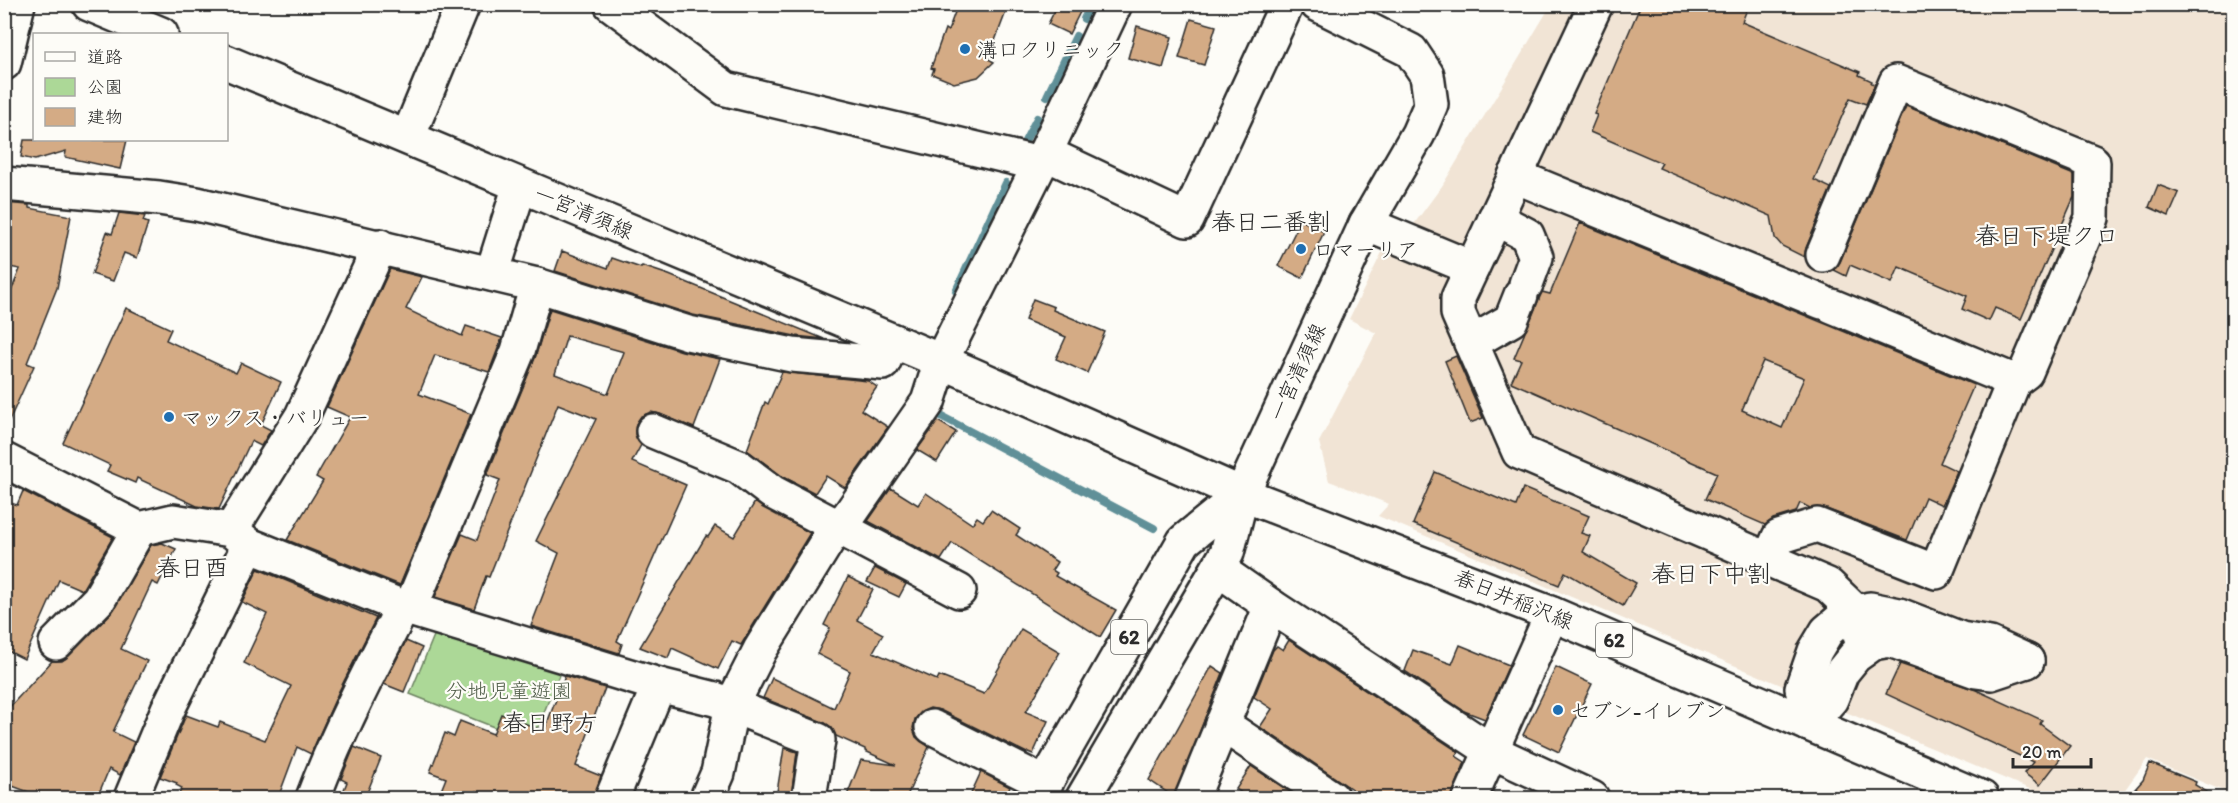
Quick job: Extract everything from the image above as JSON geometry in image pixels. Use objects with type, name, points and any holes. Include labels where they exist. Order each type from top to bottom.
[{"type":"street","points":[[4,63],[18,4]]},
{"type":"street","points":[[89,4],[159,33]]},
{"type":"street","points":[[408,137],[463,4]]},
{"type":"street","points":[[611,4],[726,88],[1043,158],[1187,220],[1287,4]]},
{"type":"street","points":[[707,798],[718,773],[732,705],[760,650],[836,527],[854,509],[928,402],[941,361],[1043,158],[1115,4]]},
{"type":"street","name":"一宮清須線","points":[[228,63],[941,361],[1242,494],[1366,224],[1418,134],[1431,104],[1427,75],[1411,51],[1317,4]]},
{"type":"street","points":[[1596,4],[1458,298],[1458,313],[1518,452],[1828,585],[1856,612],[1863,650]]},
{"type":"street","points":[[1769,560],[1779,537],[1817,525],[1936,572],[2014,381],[2026,372],[2092,218],[2093,162],[1896,82],[1821,259],[1820,301]]},
{"type":"street","points":[[1515,176],[2014,381]]},
{"type":"street","points":[[4,184],[178,201],[380,246],[537,285],[688,333],[792,355],[883,363],[892,341]]},
{"type":"street","points":[[492,274],[520,185]]},
{"type":"street","points":[[1471,343],[1512,320],[1536,257],[1527,235],[1496,218]]},
{"type":"street","points":[[1366,224],[1472,268]]},
{"type":"street","points":[[131,798],[240,538],[302,416],[380,246]]},
{"type":"street","points":[[313,798],[329,754],[362,685],[406,608],[518,351],[537,285]]},
{"type":"street","points":[[653,431],[739,467],[772,492],[959,591]]},
{"type":"street","points":[[4,460],[140,529],[173,521],[240,538],[406,608],[732,705],[818,740],[809,798]]},
{"type":"street","name":"62","points":[[1083,798],[1227,553],[1242,494]]},
{"type":"street","name":"62","points":[[1041,791],[1184,541],[1242,494]]},
{"type":"street","name":"春日井稲沢線","points":[[1242,494],[1552,614],[1982,798]]},
{"type":"street","points":[[56,643],[99,598],[140,529]]},
{"type":"street","points":[[1218,569],[1493,752],[1592,798]]},
{"type":"street","points":[[1192,798],[1271,606]]},
{"type":"street","points":[[1870,609],[1899,615],[1961,639],[1990,644],[2027,661],[1991,673],[1976,671],[1890,640],[1873,643],[1855,656],[1842,672],[1832,699],[1809,724],[1802,687],[1815,651],[1827,631],[1846,615],[1856,612],[1870,609]]},
{"type":"street","points":[[1470,798],[1493,752],[1552,614]]},
{"type":"street","points":[[612,798],[659,685]]},
{"type":"street","points":[[1222,724],[1332,798]]},
{"type":"street","points":[[932,728],[1041,791]]},
{"type":"shaded area","points":[[1551,5],[2233,5],[2233,795],[2147,759],[2119,798],[2051,798],[1378,516],[1389,504],[1329,481],[1319,442],[1376,333],[1349,319],[1399,218],[1414,224],[1442,186]]},
{"type":"green space","name":"分地児童遊園","points":[[438,626],[563,665],[532,742],[410,694]]},
{"type":"building","name":"溝口クリニック","points":[[958,4],[1009,4],[988,59],[994,62],[978,77],[954,83],[932,74],[934,69],[931,68],[945,29],[948,31]]},
{"type":"building","points":[[1058,4],[1084,4],[1069,34],[1048,24]]},
{"type":"building","points":[[1641,4],[1749,4],[1742,22],[1860,72],[1859,75],[1875,84],[1866,104],[1850,98],[1814,180],[1831,188],[1804,257],[1782,246],[1775,238],[1771,216],[1659,168],[1662,163],[1590,132],[1597,115],[1594,114]]},
{"type":"building","points":[[1191,19],[1216,26],[1204,65],[1179,58]]},
{"type":"building","points":[[1137,26],[1172,37],[1163,68],[1128,58]]},
{"type":"building","points":[[1906,106],[2074,175],[2074,197],[2021,319],[1995,308],[1989,321],[1962,309],[1967,296],[1899,267],[1892,283],[1850,265],[1846,276],[1834,270],[1840,262]]},
{"type":"building","points":[[24,140],[127,141],[120,169],[65,157],[66,151],[35,160],[21,157]]},
{"type":"building","points":[[2158,185],[2179,193],[2169,216],[2149,207]]},
{"type":"building","points":[[4,203],[29,205],[29,208],[71,216],[57,288],[27,363],[34,366],[4,432],[4,309],[20,269],[4,266],[4,249],[10,223],[4,222]]},
{"type":"building","points":[[119,213],[145,216],[143,221],[148,223],[137,258],[124,253],[113,281],[92,274],[107,232],[112,234]]},
{"type":"building","name":"ロマーリア","points":[[1301,220],[1324,232],[1302,278],[1278,266]]},
{"type":"building","points":[[1580,223],[1974,385],[1940,463],[1957,471],[1942,505],[1925,497],[1907,540],[1824,508],[1810,508],[1800,503],[1796,512],[1773,519],[1765,525],[1705,499],[1717,473],[1511,382],[1521,360],[1514,358],[1542,292],[1550,294]],"holes":[[[1763,361],[1804,378],[1782,428],[1742,410]]]},
{"type":"building","points":[[562,251],[608,268],[612,258],[669,275],[824,339],[795,336],[693,315],[555,271]]},
{"type":"building","points":[[390,269],[422,277],[406,309],[462,336],[466,326],[502,338],[489,372],[435,355],[419,394],[471,414],[400,585],[287,540],[323,481],[316,477],[350,417],[327,407]]},
{"type":"building","points":[[1033,299],[1105,332],[1087,373],[1056,359],[1066,337],[1025,320]]},
{"type":"building","name":"マックス・バリュー","points":[[126,308],[171,329],[166,340],[236,373],[241,363],[281,382],[261,425],[271,430],[261,446],[251,441],[219,509],[197,506],[137,478],[135,483],[107,471],[110,465],[63,443]]},
{"type":"building","points":[[550,309],[682,351],[720,359],[694,428],[651,412],[641,416],[636,424],[635,434],[641,445],[632,462],[686,485],[617,641],[622,644],[619,653],[531,626],[559,553],[536,541],[596,419],[558,404],[474,609],[435,597],[462,534],[477,540],[500,480],[487,475],[535,358]],"holes":[[[567,336],[624,352],[608,394],[555,374]]]},
{"type":"building","points":[[1456,356],[1483,418],[1470,423],[1445,361]]},
{"type":"building","points":[[782,372],[868,381],[877,387],[861,410],[888,427],[845,488],[826,476],[815,493],[782,476],[747,450],[765,402],[768,404]]},
{"type":"building","points":[[938,421],[956,432],[937,462],[917,450]]},
{"type":"building","points":[[1435,472],[1516,506],[1523,488],[1589,516],[1581,533],[1590,536],[1583,552],[1636,583],[1623,606],[1565,572],[1559,585],[1413,524]]},
{"type":"building","points":[[891,488],[918,505],[926,493],[972,524],[977,517],[983,521],[991,510],[1020,529],[1016,535],[1057,562],[1052,570],[1057,573],[1055,576],[1116,610],[1100,637],[952,543],[941,560],[868,521]]},
{"type":"building","points":[[23,491],[113,537],[82,590],[59,580],[24,659],[4,649],[4,501],[17,505]]},
{"type":"building","points":[[755,502],[810,533],[741,645],[732,641],[718,669],[672,648],[668,658],[640,647],[706,536],[708,537],[715,526],[734,537]]},
{"type":"building","points":[[162,543],[176,549],[158,585],[152,582],[121,649],[147,661],[113,732],[134,742],[120,775],[109,769],[97,798],[45,798],[4,783],[4,713],[52,661],[62,661],[69,656],[112,612],[151,545]]},
{"type":"building","points":[[875,568],[906,584],[899,597],[867,582]]},
{"type":"building","points":[[258,569],[376,618],[338,693],[311,754],[297,747],[278,798],[177,798],[182,788],[176,785],[177,783],[160,777],[186,715],[218,727],[220,722],[265,740],[291,686],[244,663],[267,614],[242,602]]},
{"type":"building","points":[[848,577],[873,589],[857,620],[883,634],[873,652],[937,680],[939,676],[984,694],[1021,629],[1060,652],[1026,712],[1048,721],[1033,754],[940,710],[930,708],[921,712],[915,719],[913,728],[916,737],[929,747],[906,798],[846,798],[861,760],[896,765],[836,736],[832,728],[825,723],[763,698],[772,678],[834,708],[850,671],[817,654],[830,628],[824,625]]},
{"type":"building","points":[[1289,640],[1459,752],[1456,756],[1465,762],[1451,798],[1365,798],[1260,727],[1272,709],[1254,697],[1273,650],[1277,646],[1283,650]]},
{"type":"building","points":[[406,641],[422,648],[404,692],[384,684]]},
{"type":"building","points":[[1460,645],[1509,665],[1485,719],[1464,711],[1405,671],[1413,650],[1452,664]]},
{"type":"building","points":[[1900,664],[1976,690],[2042,720],[2040,724],[2070,746],[2040,785],[2024,773],[2033,762],[1886,694]]},
{"type":"building","points":[[1212,666],[1223,673],[1174,797],[1149,780]]},
{"type":"building","name":"セブン-イレブン","points":[[1556,667],[1592,684],[1559,752],[1523,735]]},
{"type":"building","points":[[565,676],[605,688],[576,766],[601,776],[594,798],[495,798],[477,791],[474,798],[438,798],[446,778],[430,772],[445,733],[454,737],[460,721],[493,734],[501,714],[544,731]]},
{"type":"building","points":[[354,747],[381,758],[365,798],[358,798],[343,792],[347,782],[341,779]]},
{"type":"building","points":[[784,748],[797,752],[791,798],[776,798]]},
{"type":"building","points":[[2150,763],[2196,782],[2195,785],[2217,798],[2127,798],[2143,780]]},
{"type":"building","points":[[1251,766],[1299,798],[1249,798],[1236,789]]},
{"type":"building","points":[[981,772],[1010,787],[1005,798],[969,798]]},
{"type":"waterway","points":[[1084,19],[1091,4]]},
{"type":"waterway","points":[[1047,96],[1076,36]]},
{"type":"waterway","points":[[1025,141],[1037,118]]},
{"type":"waterway","points":[[956,291],[1006,183]]},
{"type":"waterway","points":[[939,415],[1154,528]]},
{"type":"place","name":"溝口クリニック","points":[[965,49]]},
{"type":"place","name":"ロマーリア","points":[[1301,249]]},
{"type":"place","name":"マックス・バリュー","points":[[169,417]]},
{"type":"place","name":"セブン-イレブン","points":[[1558,710]]},
{"type":"district","name":"春日二番割","points":[[1271,221]]},
{"type":"district","name":"春日下堤クロ","points":[[2047,235]]},
{"type":"district","name":"春日酉","points":[[192,567]]},
{"type":"district","name":"春日下中割","points":[[1711,573]]},
{"type":"district","name":"春日野方","points":[[550,722]]}]
